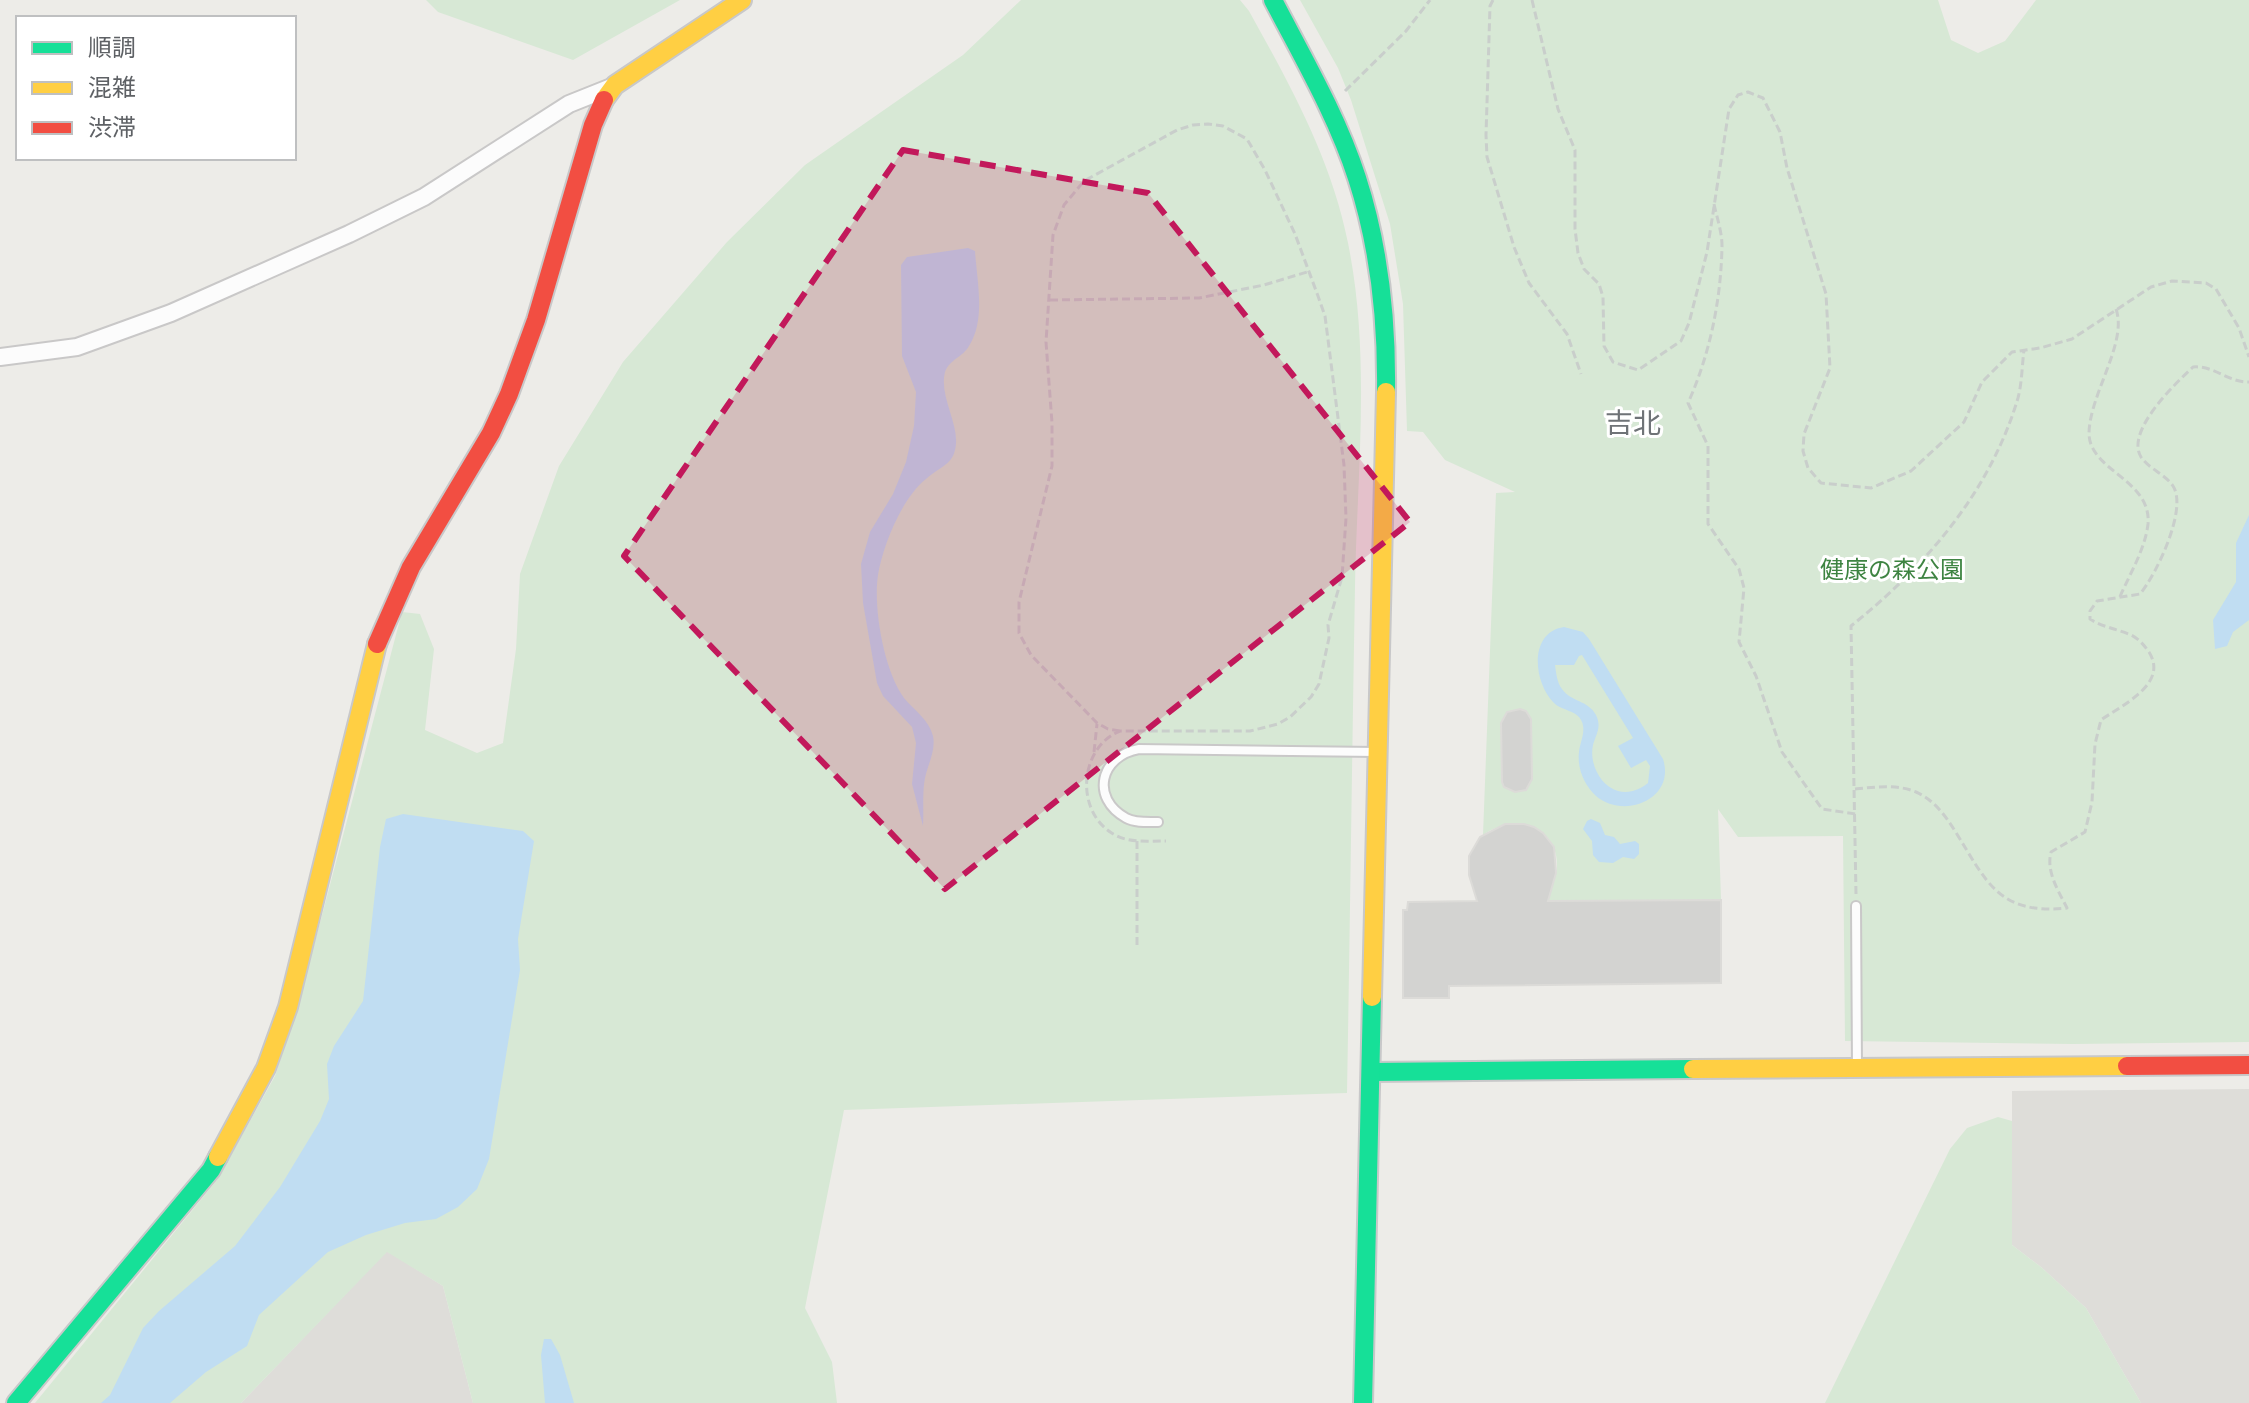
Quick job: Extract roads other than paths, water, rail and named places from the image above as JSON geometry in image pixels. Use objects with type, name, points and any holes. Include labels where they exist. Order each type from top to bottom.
[{"type":"street","points":[[0,357],[77,347],[185,307],[349,234],[424,197],[569,104],[615,85],[742,0]]},
{"type":"street","points":[[1273,0],[1328,108],[1357,178],[1372,241],[1382,304],[1386,371],[1363,1403]]},
{"type":"street","points":[[16,1403],[211,1170],[266,1068],[288,1007],[377,645],[411,567],[491,433],[509,394],[536,320],[593,125],[602,103],[615,85]]},
{"type":"street","points":[[1371,1072],[2249,1065]]},
{"type":"lane","points":[[1158,822],[1133,821],[1110,804],[1105,794],[1104,778],[1111,762],[1120,754],[1139,749],[1378,752]]},
{"type":"lane","points":[[1856,906],[1857,1068]]},
{"type":"water","points":[[968,248],[975,251],[979,300],[977,324],[966,350],[947,368],[944,382],[956,446],[951,460],[929,476],[909,498],[884,550],[878,575],[877,604],[891,672],[904,698],[925,720],[934,741],[924,784],[923,826],[912,784],[916,743],[912,727],[883,696],[877,683],[863,603],[861,564],[870,532],[893,494],[906,462],[914,426],[916,392],[902,356],[901,265],[907,257]]},
{"type":"water","points":[[2249,515],[2249,620],[2233,632],[2227,646],[2215,649],[2213,620],[2236,582],[2236,543]]},
{"type":"water","points":[[1564,627],[1583,632],[1663,759],[1665,773],[1662,785],[1645,802],[1620,806],[1607,803],[1592,792],[1585,781],[1579,758],[1582,722],[1577,715],[1553,702],[1546,693],[1538,670],[1540,647],[1553,631]],"holes":[[[1582,655],[1633,738],[1618,746],[1631,768],[1646,760],[1650,766],[1648,783],[1634,791],[1618,791],[1601,779],[1594,766],[1592,752],[1598,719],[1589,706],[1562,689],[1555,665],[1574,665]]]},
{"type":"water","points":[[403,814],[523,831],[534,841],[518,939],[520,970],[489,1159],[477,1189],[458,1207],[436,1219],[405,1223],[366,1235],[328,1252],[259,1315],[247,1346],[206,1372],[170,1403],[101,1403],[110,1395],[143,1328],[235,1246],[280,1187],[320,1121],[329,1099],[327,1064],[334,1046],[363,1001],[380,847],[386,819]]},
{"type":"water","points":[[1591,819],[1600,823],[1605,835],[1614,837],[1620,844],[1635,841],[1639,844],[1639,854],[1634,859],[1623,857],[1613,863],[1599,862],[1593,855],[1592,841],[1583,829]]},
{"type":"water","points":[[544,1339],[551,1339],[560,1355],[574,1403],[545,1403],[541,1355]]},
{"type":"district","name":"吉北","points":[[1633,422]]},
{"type":"park label","name":"健康の森公園","points":[[1892,568]]}]
